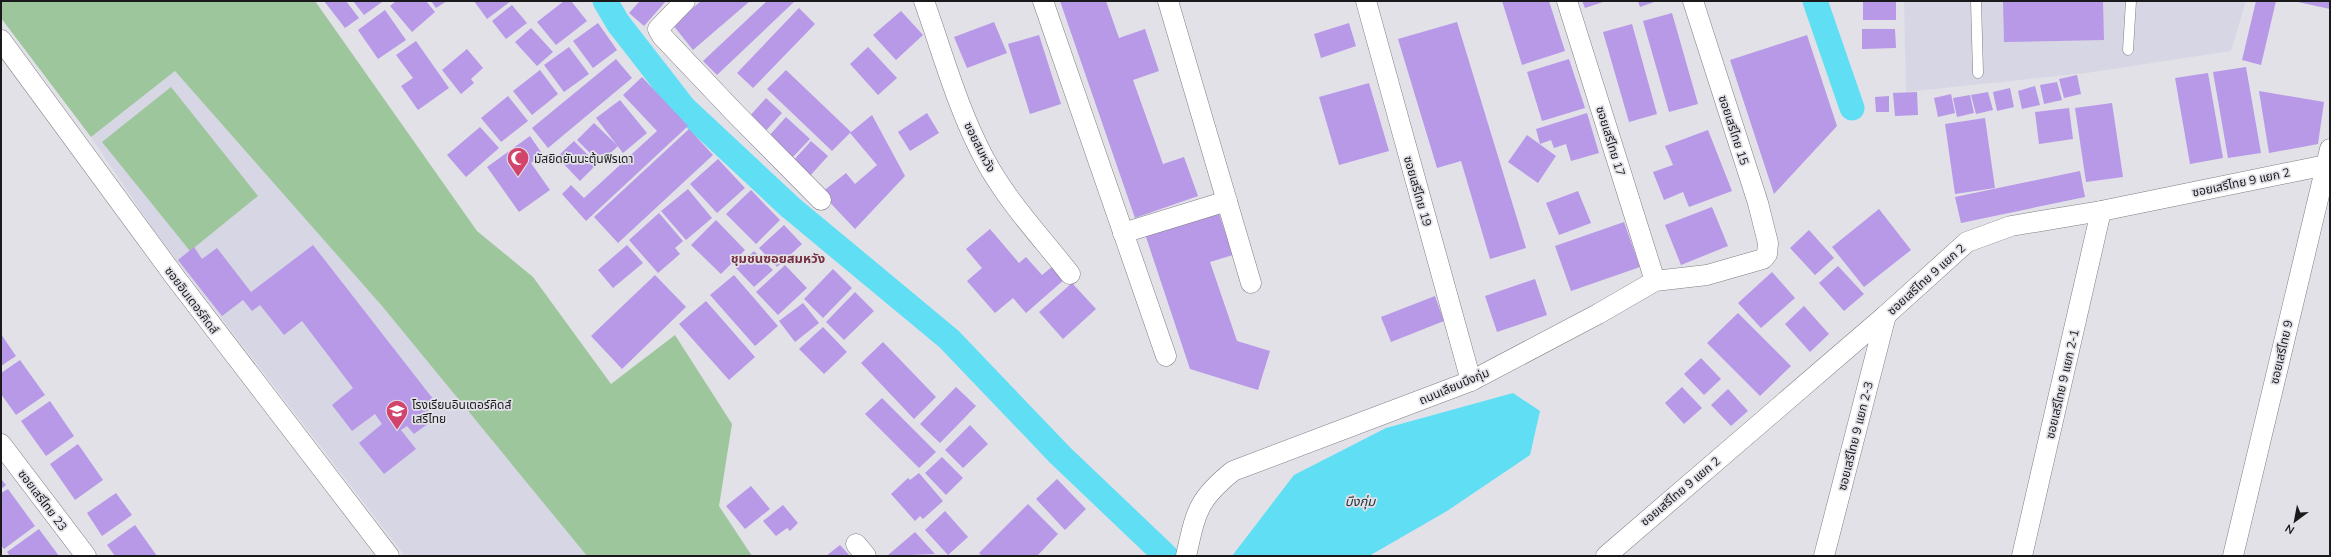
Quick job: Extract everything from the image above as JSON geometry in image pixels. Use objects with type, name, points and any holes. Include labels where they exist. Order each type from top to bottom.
[{"type":"street","points":[[685,1],[658,29],[670,47],[821,200]]},
{"type":"street","name":"ซอยสมหวัง","points":[[924,1],[966,118],[985,160],[1002,187],[1070,274]]},
{"type":"street","points":[[1043,1],[1166,356]]},
{"type":"street","points":[[1168,1],[1251,283]]},
{"type":"street","name":"ซอยเสรีไทย 19","points":[[1366,1],[1471,381]]},
{"type":"street","name":"ซอยเสรีไทย 17","points":[[1567,1],[1655,281]]},
{"type":"street","name":"ซอยเสรีไทย 15","points":[[1693,1],[1758,204],[1768,244],[1767,254],[1763,258]]},
{"type":"street","name":"ซอยอินเตอร์คิดส์","points":[[1,40],[175,277],[389,556]]},
{"type":"street","name":"ซอยเสรีไทย 9 แยก 2","points":[[1606,556],[1632,532],[1886,315],[1967,242],[2010,226],[2101,211],[2328,157]]},
{"type":"street","name":"ซอยเสรีไทย 9","points":[[2233,556],[2328,157]]},
{"type":"street","points":[[1124,234],[1227,201]]},
{"type":"street","name":"ซอยเสรีไทย 9 แยก 2-1","points":[[2022,556],[2101,211]]},
{"type":"street","name":"ถนนเลียบบึงกุ่ม","points":[[1186,556],[1196,513],[1206,495],[1233,471],[1471,381],[1591,318],[1655,281],[1707,275],[1763,258]]},
{"type":"street","name":"ซอยเสรีไทย 9 แยก 2-3","points":[[1824,556],[1886,315]]},
{"type":"street","name":"ซอยเสรีไทย 23","points":[[1,444],[86,556]]},
{"type":"street","points":[[1626,556],[1632,532]]},
{"type":"lane","points":[[1976,1],[1978,73]]},
{"type":"lane","points":[[2128,50],[2131,1]]},
{"type":"shaded area","points":[[1904,1],[2246,1],[2231,51],[2086,73],[1906,92]]},
{"type":"shaded area","name":"โรงเรียนอินเตอร์คิดส์ เสรีไทย","points":[[175,71],[382,306],[587,556],[405,556],[155,232],[91,137]]},
{"type":"green space","points":[[1,1],[315,1],[477,231],[533,277],[611,384],[675,335],[732,424],[719,506],[752,556],[587,556],[382,306],[175,71],[91,137],[1,18]]},
{"type":"green space","points":[[171,87],[258,196],[190,251],[102,142]]},
{"type":"water","name":"บึงกุ่ม","points":[[1513,393],[1540,411],[1530,455],[1447,511],[1369,556],[1232,556],[1294,475],[1386,428]]},
{"type":"building","points":[[324,1],[346,1],[359,18],[345,28]]},
{"type":"building","points":[[353,1],[381,1],[382,2],[364,15]]},
{"type":"building","points":[[396,1],[426,1],[435,12],[412,32],[390,6]]},
{"type":"building","points":[[431,1],[447,1],[436,8]]},
{"type":"building","points":[[474,1],[511,1],[487,19]]},
{"type":"building","points":[[564,1],[571,1],[587,21],[556,45],[537,22]]},
{"type":"building","points":[[640,1],[666,1],[644,26],[629,13]]},
{"type":"building","points":[[701,1],[750,1],[693,50],[673,25]]},
{"type":"building","points":[[767,1],[795,1],[717,75],[703,61]]},
{"type":"building","points":[[1060,1],[1106,1],[1119,38],[1145,29],[1159,71],[1133,80],[1163,164],[1184,157],[1198,196],[1135,218]]},
{"type":"building","points":[[1502,1],[1549,1],[1565,51],[1522,65]]},
{"type":"building","points":[[1582,1],[1606,1],[1585,8]]},
{"type":"building","points":[[1638,1],[1657,1],[1640,7]]},
{"type":"building","points":[[1863,1],[1896,1],[1896,20],[1863,20]]},
{"type":"building","points":[[2003,1],[2103,1],[2104,40],[2004,42]]},
{"type":"building","points":[[2256,1],[2276,1],[2261,65],[2242,60]]},
{"type":"building","points":[[2330,1],[2330,9],[2298,2]]},
{"type":"building","points":[[512,5],[527,23],[506,39],[492,21]]},
{"type":"building","points":[[799,8],[815,24],[753,88],[737,73]]},
{"type":"building","points":[[385,10],[406,40],[378,59],[358,30]]},
{"type":"building","points":[[901,11],[923,35],[896,60],[873,35]]},
{"type":"building","points":[[1672,13],[1698,104],[1669,112],[1643,21]]},
{"type":"building","points":[[994,22],[1007,53],[967,68],[954,37]]},
{"type":"building","points":[[1457,22],[1526,248],[1490,259],[1461,161],[1437,168],[1398,39]]},
{"type":"building","points":[[598,23],[617,50],[593,68],[573,41]]},
{"type":"building","points":[[1349,23],[1356,46],[1321,58],[1314,34]]},
{"type":"building","points":[[1632,24],[1657,114],[1629,122],[1603,32]]},
{"type":"building","points":[[531,28],[553,52],[537,66],[515,42]]},
{"type":"building","points":[[1862,29],[1895,29],[1896,48],[1862,49]]},
{"type":"building","points":[[1039,35],[1061,104],[1030,114],[1008,44]]},
{"type":"building","points":[[1807,35],[1837,126],[1774,194],[1730,60]]},
{"type":"building","points":[[416,41],[449,88],[418,110],[401,86],[413,78],[396,55]]},
{"type":"building","points":[[569,47],[589,74],[564,92],[544,65]]},
{"type":"building","points":[[868,47],[897,78],[878,95],[850,64]]},
{"type":"building","points":[[467,49],[483,68],[471,79],[474,83],[461,94],[442,70]]},
{"type":"building","points":[[616,59],[632,78],[548,148],[532,128]]},
{"type":"building","points":[[1569,59],[1585,108],[1542,121],[1527,72]]},
{"type":"building","points":[[2246,67],[2261,153],[2228,158],[2213,72]]},
{"type":"building","points":[[540,70],[558,94],[532,115],[513,91]]},
{"type":"building","points":[[786,70],[851,132],[832,151],[767,89]]},
{"type":"building","points":[[2208,73],[2223,158],[2190,164],[2175,78]]},
{"type":"building","points":[[2077,75],[2081,94],[2064,98],[2059,79]]},
{"type":"building","points":[[642,77],[688,126],[586,221],[562,194],[571,185],[584,198],[657,131],[623,95]]},
{"type":"building","points":[[2057,82],[2062,100],[2044,104],[2040,85]]},
{"type":"building","points":[[1369,83],[1389,151],[1339,165],[1319,97]]},
{"type":"building","points":[[2035,86],[2040,105],[2022,109],[2018,91]]},
{"type":"building","points":[[2010,88],[2014,107],[1997,111],[1993,92]]},
{"type":"building","points":[[2259,91],[2324,102],[2318,144],[2269,153]]},
{"type":"building","points":[[1917,92],[1918,115],[1895,116],[1893,93]]},
{"type":"building","points":[[1988,92],[1993,110],[1976,114],[1971,95]]},
{"type":"building","points":[[1951,94],[1955,113],[1938,117],[1934,98]]},
{"type":"building","points":[[1970,95],[1974,113],[1957,117],[1953,98]]},
{"type":"building","points":[[508,96],[528,121],[501,142],[481,118]]},
{"type":"building","points":[[1889,96],[1889,112],[1876,112],[1875,97]]},
{"type":"building","points":[[766,98],[782,113],[763,134],[747,119]]},
{"type":"building","points":[[620,100],[647,133],[623,153],[596,118]]},
{"type":"building","points":[[2112,103],[2123,177],[2086,182],[2075,108]]},
{"type":"building","points":[[2069,108],[2073,139],[2039,144],[2035,112]]},
{"type":"building","points":[[927,113],[939,133],[910,151],[898,132]]},
{"type":"building","points":[[1587,113],[1599,153],[1571,161],[1566,144],[1554,148],[1551,140],[1540,144],[1536,129]]},
{"type":"building","points":[[872,115],[905,176],[855,229],[821,193],[846,173],[855,184],[877,165],[850,133]]},
{"type":"building","points":[[786,117],[810,139],[790,160],[767,138]]},
{"type":"building","points":[[1985,118],[1995,188],[1955,194],[1945,124]]},
{"type":"building","points":[[594,123],[618,146],[600,163],[577,140]]},
{"type":"building","points":[[480,127],[499,148],[466,177],[447,155]]},
{"type":"building","points":[[689,129],[713,155],[618,243],[594,217]]},
{"type":"building","points":[[1708,130],[1732,191],[1689,207],[1683,192],[1664,200],[1653,172],[1673,165],[1665,146]]},
{"type":"building","points":[[1527,135],[1556,156],[1538,183],[1508,162]]},
{"type":"building","name":"มัสยิดยันนะตุ้นฟิรเดา","points":[[530,136],[543,155],[531,163],[550,190],[519,212],[487,167]]},
{"type":"building","points":[[574,141],[597,164],[580,181],[557,157]]},
{"type":"building","points":[[811,141],[828,156],[809,177],[792,162]]},
{"type":"building","points":[[718,159],[745,188],[717,213],[690,184]]},
{"type":"building","points":[[2080,171],[2085,197],[1961,223],[1955,197]]},
{"type":"building","points":[[688,189],[712,218],[686,240],[661,211]]},
{"type":"building","points":[[751,190],[780,220],[756,244],[726,214]]},
{"type":"building","points":[[1578,191],[1591,223],[1559,235],[1546,203]]},
{"type":"building","points":[[1712,207],[1728,246],[1681,265],[1665,225]]},
{"type":"building","points":[[1217,208],[1233,255],[1210,262],[1237,341],[1270,351],[1258,390],[1190,369],[1144,231]]},
{"type":"building","points":[[1879,209],[1911,250],[1864,287],[1832,247]]},
{"type":"building","points":[[659,213],[683,241],[675,248],[680,254],[658,273],[629,240]]},
{"type":"building","points":[[716,220],[745,250],[721,274],[691,245]]},
{"type":"building","points":[[1624,222],[1640,267],[1571,291],[1555,246]]},
{"type":"building","points":[[784,225],[802,244],[777,267],[759,248]]},
{"type":"building","points":[[990,229],[1019,263],[1026,257],[1042,275],[1053,266],[1065,279],[1026,313],[1013,298],[995,313],[967,281],[982,268],[966,249]]},
{"type":"building","points":[[1809,230],[1834,258],[1815,275],[1790,248]]},
{"type":"building","points":[[313,245],[437,404],[426,412],[433,420],[414,434],[407,426],[401,430],[416,449],[384,474],[359,443],[382,424],[375,414],[352,431],[332,405],[353,388],[302,321],[284,335],[260,305],[252,311],[243,300],[222,316],[178,260],[194,247],[202,259],[217,248],[251,292]]},
{"type":"building","points":[[627,245],[643,263],[613,288],[598,270]]},
{"type":"building","points":[[754,251],[773,270],[754,287],[736,268]]},
{"type":"building","points":[[785,265],[807,288],[778,315],[756,292]]},
{"type":"building","points":[[1838,266],[1864,294],[1844,311],[1819,283]]},
{"type":"building","points":[[833,269],[852,288],[823,318],[804,299]]},
{"type":"building","points":[[1772,272],[1795,298],[1761,328],[1738,303]]},
{"type":"building","points":[[655,275],[686,307],[622,369],[591,336]]},
{"type":"building","points":[[734,275],[778,326],[755,346],[710,295]]},
{"type":"building","points":[[1535,279],[1547,315],[1497,332],[1485,296]]},
{"type":"building","points":[[1072,283],[1096,309],[1063,339],[1039,312]]},
{"type":"building","points":[[855,292],[874,311],[844,340],[826,322]]},
{"type":"building","points":[[1435,296],[1444,321],[1391,342],[1381,317]]},
{"type":"building","points":[[706,301],[755,357],[729,380],[679,324]]},
{"type":"building","points":[[803,303],[819,323],[795,342],[779,321]]},
{"type":"building","points":[[1804,306],[1829,334],[1810,352],[1785,324]]},
{"type":"building","points":[[1738,313],[1791,366],[1760,396],[1707,343]]},
{"type":"building","points":[[823,327],[847,352],[824,374],[799,349]]},
{"type":"building","points":[[1,334],[16,356],[1,366]]},
{"type":"building","points":[[883,342],[936,397],[914,419],[861,363]]},
{"type":"building","points":[[1701,358],[1721,379],[1704,395],[1684,374]]},
{"type":"building","points":[[20,360],[45,395],[16,415],[1,394],[1,373]]},
{"type":"building","points":[[956,387],[976,406],[940,443],[920,424]]},
{"type":"building","points":[[1682,387],[1702,408],[1684,424],[1665,403]]},
{"type":"building","points":[[1728,389],[1748,411],[1731,426],[1711,405]]},
{"type":"building","points":[[882,398],[936,452],[919,468],[865,414]]},
{"type":"building","points":[[50,401],[74,436],[46,456],[21,421]]},
{"type":"building","points":[[970,425],[988,444],[963,468],[945,450]]},
{"type":"building","points":[[78,444],[103,480],[75,500],[50,464]]},
{"type":"building","points":[[942,457],[963,478],[946,495],[925,473]]},
{"type":"building","points":[[919,473],[943,501],[923,519],[920,516],[915,521],[891,494],[908,478],[910,480]]},
{"type":"building","points":[[1,479],[6,485],[1,489]]},
{"type":"building","points":[[1057,479],[1086,509],[1065,530],[1036,499]]},
{"type":"building","points":[[751,486],[770,509],[745,529],[726,506]]},
{"type":"building","points":[[8,489],[35,526],[4,549],[1,545],[1,493]]},
{"type":"building","points":[[116,493],[132,515],[102,536],[87,513]]},
{"type":"building","points":[[1028,504],[1058,534],[1037,556],[982,556],[979,553]]},
{"type":"building","points":[[783,505],[798,523],[790,531],[787,528],[776,536],[763,521]]},
{"type":"building","points":[[945,511],[968,537],[948,555],[925,530]]},
{"type":"building","points":[[135,525],[157,556],[115,556],[107,545]]},
{"type":"building","points":[[39,529],[59,556],[10,556],[7,552]]},
{"type":"building","points":[[915,532],[935,554],[887,556]]},
{"type":"building","points":[[840,545],[850,556],[826,556]]},
{"type":"waterway","points":[[605,1],[618,23],[684,108],[790,207],[949,339],[1060,455],[1166,556]]},
{"type":"waterway","points":[[1815,1],[1852,108]]},
{"type":"place","name":"มัสยิดยันนะตุ้นฟิรเดา","points":[[518,178]]},
{"type":"place","name":"โรงเรียนอินเตอร์คิดส์ เสรีไทย","points":[[397,430]]},
{"type":"district","name":"ชุมชนซอยสมหวัง","points":[[778,258]]}]
